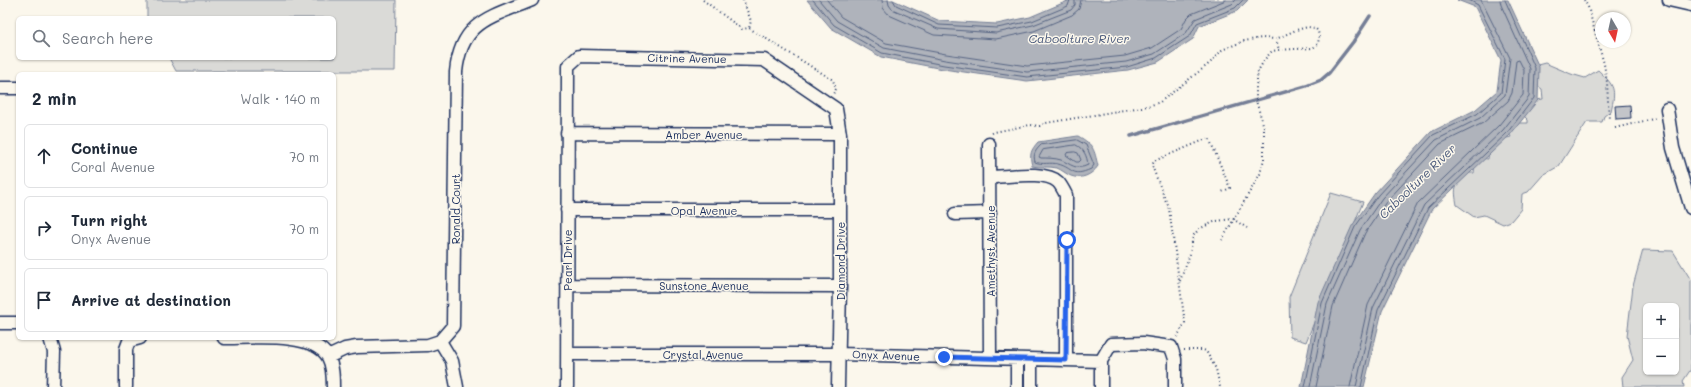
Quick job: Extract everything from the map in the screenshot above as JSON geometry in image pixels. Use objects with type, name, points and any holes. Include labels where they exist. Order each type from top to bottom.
[{"type":"street","name":"Ronald Court","points":[[440,341],[453,326],[454,316],[457,57],[464,41],[473,28],[486,19],[532,0]]},
{"type":"street","points":[[1669,0],[1691,5]]},
{"type":"street","name":"Citrine Avenue","points":[[568,133],[568,66],[579,56],[764,60],[836,109],[840,134]]},
{"type":"street","points":[[0,88],[16,88]]},
{"type":"street","points":[[1668,112],[1673,148],[1691,208]]},
{"type":"street","name":"Amber Avenue","points":[[568,133],[840,134]]},
{"type":"street","name":"Pearl Drive","points":[[567,387],[568,133]]},
{"type":"street","name":"Diamond Drive","points":[[838,387],[840,286],[840,134]]},
{"type":"street","name":"Amethyst Avenue","points":[[989,144],[990,358]]},
{"type":"street","points":[[990,178],[1034,175],[1047,177],[1058,181],[1066,195],[1066,360]]},
{"type":"street","name":"Opal Avenue","points":[[567,210],[840,210]]},
{"type":"street","points":[[955,214],[990,213]]},
{"type":"street","name":"Sunstone Avenue","points":[[567,285],[840,286]]},
{"type":"street","points":[[0,323],[16,323]]},
{"type":"street","points":[[51,340],[54,352],[54,387]]},
{"type":"street","points":[[126,387],[126,349],[129,341],[133,340]]},
{"type":"street","points":[[297,340],[305,341],[318,346],[328,357],[331,365],[333,387]]},
{"type":"street","points":[[328,357],[345,349],[357,347],[428,345],[440,341],[452,362],[458,387]]},
{"type":"street","points":[[1101,387],[1101,360],[1110,344],[1143,343],[1171,347],[1175,359],[1175,387]]},
{"type":"street","name":"Crystal Avenue","points":[[567,354],[839,354]]},
{"type":"street","name":"Onyx Avenue","points":[[839,354],[1031,360],[1101,360]]},
{"type":"street","points":[[1017,359],[1017,387]]},
{"type":"street","points":[[1031,360],[1031,387]]},
{"type":"path","points":[[703,0],[742,29],[749,28],[833,80],[836,83],[836,89],[826,102]]},
{"type":"path","points":[[743,0],[751,21],[749,28]]},
{"type":"path","points":[[1584,0],[1588,7],[1604,64],[1607,82],[1609,120]]},
{"type":"path","points":[[989,144],[990,136],[994,132],[1030,125],[1040,126],[1046,123],[1148,106],[1160,102],[1210,63],[1222,50],[1244,41],[1262,38],[1276,39],[1296,30],[1308,27],[1315,28],[1318,31],[1319,37],[1318,44],[1313,48],[1272,51],[1258,71],[1256,101],[1264,127],[1264,160],[1260,174],[1222,240]]},
{"type":"path","points":[[1276,39],[1278,50]]},
{"type":"path","points":[[1615,128],[1668,112]]},
{"type":"path","points":[[1220,193],[1230,188],[1209,138],[1154,161],[1152,166],[1169,209],[1185,323],[1171,347],[1206,351],[1216,369],[1220,387]]},
{"type":"path","points":[[1179,282],[1190,254],[1193,236],[1199,229],[1216,221],[1233,220],[1247,228]]},
{"type":"shaded area","points":[[147,0],[396,0],[395,71],[176,71],[170,60],[336,60],[336,16],[147,16]]},
{"type":"shaded area","points":[[1545,63],[1585,78],[1598,70],[1608,80],[1613,88],[1614,93],[1611,111],[1604,116],[1602,122],[1587,122],[1559,166],[1543,175],[1528,192],[1522,194],[1521,209],[1511,221],[1503,224],[1484,215],[1474,217],[1457,205],[1455,191],[1457,184],[1466,173],[1474,173],[1475,163],[1480,158],[1488,159],[1489,150],[1499,140],[1511,137],[1508,131],[1515,123],[1528,123],[1528,120],[1522,114],[1529,101],[1543,99],[1542,89],[1527,78],[1530,67]]},
{"type":"shaded area","points":[[1331,193],[1363,202],[1306,342],[1290,337],[1289,297]]},
{"type":"shaded area","points":[[1643,250],[1673,251],[1691,280],[1691,369],[1683,381],[1684,387],[1623,387],[1622,377],[1633,360],[1627,336],[1633,286]]},
{"type":"water","name":"Caboolture River","points":[[807,0],[893,0],[940,21],[997,24],[1030,17],[1070,0],[1248,0],[1237,11],[1199,26],[1193,39],[1158,62],[1128,70],[1027,81],[943,69],[881,57],[831,28]]},
{"type":"water","name":"Caboolture River","points":[[1457,0],[1508,0],[1539,67],[1538,100],[1510,135],[1432,209],[1382,311],[1364,387],[1301,387],[1318,302],[1352,226],[1375,193],[1431,132],[1475,110],[1497,91],[1501,60],[1475,7]]},
{"type":"water","points":[[1078,136],[1087,142],[1092,148],[1098,166],[1086,176],[1075,177],[1057,168],[1032,166],[1031,152],[1038,142]]},
{"type":"building","points":[[1630,105],[1631,118],[1616,119],[1615,106]]},
{"type":"waterway","points":[[1131,136],[1306,86],[1321,80],[1329,73],[1353,42],[1370,16]]},
{"type":"route","points":[[944,357],[1066,360],[1067,240]]}]
